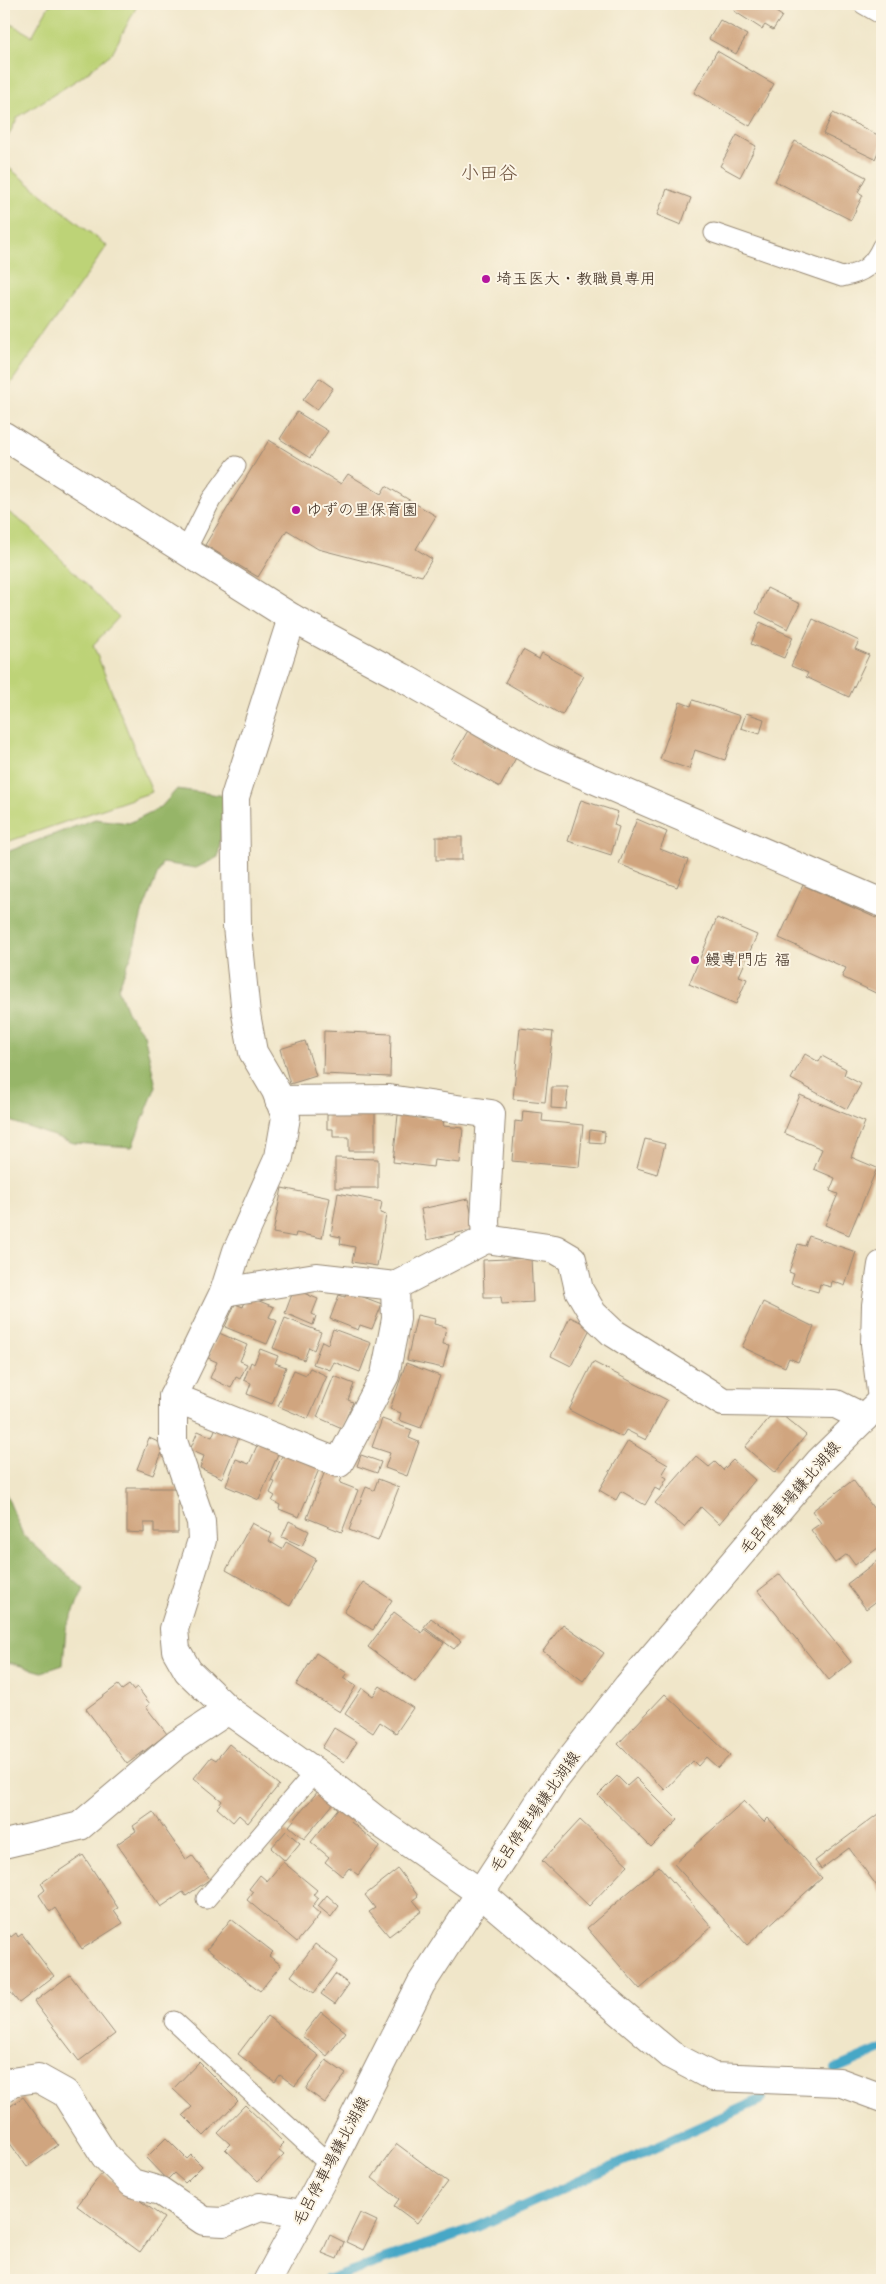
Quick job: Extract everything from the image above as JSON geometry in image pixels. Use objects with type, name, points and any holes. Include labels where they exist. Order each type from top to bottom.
[{"type":"street","points":[[4,436],[292,618],[402,676],[542,757],[882,904]]},
{"type":"street","points":[[292,618],[235,797],[237,926],[246,1014],[253,1052],[279,1100],[286,1118],[279,1157],[237,1251],[224,1292],[172,1397],[173,1441],[201,1522],[202,1540],[174,1629],[176,1650],[188,1671],[228,1710],[316,1772],[376,1820],[479,1892],[671,2054],[713,2077],[839,2082],[882,2098]]},
{"type":"street","points":[[279,1100],[389,1098],[491,1114],[485,1221],[486,1238]]},
{"type":"street","points":[[224,1292],[316,1277],[395,1286],[486,1238],[555,1248],[572,1259],[579,1290],[594,1314],[612,1332],[723,1402],[876,1405],[876,1306],[882,1266]]},
{"type":"street","points":[[172,1397],[339,1463],[385,1375],[396,1319],[395,1286]]},
{"type":"street","name":"毛呂停車場鎌北湖線","points":[[268,2280],[330,2165],[421,1984],[479,1892],[552,1783],[628,1686],[819,1462],[876,1405]]},
{"type":"street","points":[[4,1844],[80,1826],[177,1744],[228,1710]]},
{"type":"street","points":[[4,2088],[11,2082],[38,2078],[65,2094],[105,2156],[132,2183],[160,2192],[204,2222],[224,2222],[260,2206],[302,2214]]},
{"type":"lane","points":[[863,4],[882,15]]},
{"type":"lane","points":[[714,233],[842,277],[861,273],[878,255],[882,246]]},
{"type":"lane","points":[[186,550],[210,500],[236,466]]},
{"type":"lane","points":[[206,1899],[316,1772]]},
{"type":"lane","points":[[174,2021],[330,2165]]},
{"type":"green space","points":[[50,4],[138,4],[112,53],[80,78],[18,117],[4,144],[4,20],[32,36]]},
{"type":"green space","points":[[4,164],[107,246],[4,393]]},
{"type":"green space","points":[[4,509],[29,527],[119,617],[93,645],[152,792],[4,843]]},
{"type":"green space","points":[[177,789],[226,796],[218,857],[196,868],[162,863],[142,913],[132,954],[118,988],[128,1014],[144,1034],[156,1086],[132,1147],[74,1143],[4,1119],[4,853],[95,819],[129,823],[161,807]]},
{"type":"green space","points":[[4,1489],[23,1535],[84,1589],[66,1629],[63,1665],[42,1672],[4,1661]]},
{"type":"building","points":[[734,4],[781,4],[776,12],[782,16],[773,30],[765,25],[762,29],[734,11],[737,5]]},
{"type":"building","points":[[720,20],[747,35],[736,54],[709,39]]},
{"type":"building","points":[[717,51],[774,84],[750,126],[694,93]]},
{"type":"building","points":[[833,113],[882,137],[882,143],[875,159],[823,134]]},
{"type":"building","points":[[737,135],[756,146],[740,177],[720,166]]},
{"type":"building","points":[[795,141],[866,177],[858,192],[863,195],[851,220],[775,181]]},
{"type":"building","points":[[667,189],[691,198],[681,225],[657,215]]},
{"type":"building","points":[[319,378],[333,388],[317,410],[303,400]]},
{"type":"building","points":[[297,412],[328,431],[310,458],[280,439]]},
{"type":"building","points":[[269,440],[341,484],[348,474],[381,494],[386,486],[436,516],[416,549],[432,559],[422,576],[318,549],[287,530],[258,577],[205,545]]},
{"type":"building","points":[[767,588],[800,604],[788,629],[756,613]]},
{"type":"building","points":[[813,619],[859,641],[855,649],[869,655],[849,697],[806,677],[808,673],[791,666]]},
{"type":"building","points":[[760,622],[793,637],[784,658],[751,644]]},
{"type":"building","points":[[523,650],[539,659],[542,653],[584,676],[562,715],[505,682]]},
{"type":"building","points":[[693,700],[740,716],[725,760],[695,750],[689,769],[660,759],[680,702],[691,706]]},
{"type":"building","points":[[746,713],[764,719],[760,734],[741,728]]},
{"type":"building","points":[[470,727],[487,736],[484,742],[495,749],[498,743],[518,754],[500,787],[451,760]]},
{"type":"building","points":[[581,800],[618,812],[614,825],[619,827],[611,855],[568,841]]},
{"type":"building","points":[[637,819],[667,832],[660,849],[688,860],[677,887],[619,864]]},
{"type":"building","points":[[436,837],[462,837],[462,860],[436,860]]},
{"type":"building","points":[[803,885],[876,918],[878,912],[882,914],[882,996],[842,977],[846,968],[779,938]]},
{"type":"building","points":[[717,918],[757,935],[739,976],[747,979],[736,1004],[689,984]]},
{"type":"building","points":[[520,1028],[553,1032],[545,1102],[513,1099]]},
{"type":"building","points":[[324,1031],[391,1034],[390,1077],[323,1074]]},
{"type":"building","points":[[305,1041],[316,1076],[290,1084],[280,1049]]},
{"type":"building","points":[[805,1054],[819,1062],[822,1056],[846,1069],[844,1075],[861,1084],[847,1109],[791,1079]]},
{"type":"building","points":[[552,1087],[568,1087],[566,1109],[551,1108]]},
{"type":"building","points":[[800,1095],[865,1122],[851,1157],[877,1168],[849,1235],[825,1225],[838,1194],[830,1191],[835,1178],[814,1169],[822,1149],[784,1133]]},
{"type":"building","points":[[327,1109],[375,1109],[375,1151],[349,1151],[349,1137],[333,1137],[333,1129],[327,1129]]},
{"type":"building","points":[[523,1111],[543,1113],[542,1121],[583,1125],[579,1167],[512,1161],[515,1121],[522,1122]]},
{"type":"building","points":[[398,1115],[444,1119],[443,1126],[463,1128],[460,1163],[434,1160],[433,1167],[393,1162]]},
{"type":"building","points":[[590,1130],[605,1132],[604,1143],[589,1142]]},
{"type":"building","points":[[645,1139],[665,1144],[657,1174],[637,1168]]},
{"type":"building","points":[[335,1158],[378,1159],[378,1188],[335,1188]]},
{"type":"building","points":[[282,1188],[330,1198],[322,1238],[296,1233],[295,1237],[273,1233]]},
{"type":"building","points":[[338,1193],[382,1202],[380,1213],[386,1215],[377,1266],[352,1262],[355,1247],[340,1244],[341,1237],[331,1235]]},
{"type":"building","points":[[468,1199],[475,1229],[427,1240],[421,1209]]},
{"type":"building","points":[[809,1236],[856,1252],[845,1286],[832,1281],[831,1287],[820,1284],[818,1292],[791,1284],[794,1274],[789,1272],[798,1244],[805,1246]]},
{"type":"building","points":[[531,1258],[533,1302],[502,1304],[501,1297],[484,1297],[483,1260]]},
{"type":"building","points":[[294,1289],[318,1299],[312,1314],[316,1316],[313,1325],[285,1313]]},
{"type":"building","points":[[347,1291],[382,1304],[372,1329],[360,1325],[358,1330],[330,1319],[339,1295],[345,1297]]},
{"type":"building","points":[[247,1296],[274,1307],[269,1317],[277,1321],[267,1344],[225,1327],[235,1304],[243,1307]]},
{"type":"building","points":[[763,1302],[814,1327],[798,1362],[789,1358],[785,1367],[742,1347]]},
{"type":"building","points":[[417,1315],[435,1319],[434,1324],[446,1327],[443,1344],[449,1345],[443,1368],[407,1360]]},
{"type":"building","points":[[570,1317],[591,1327],[571,1366],[551,1356]]},
{"type":"building","points":[[285,1318],[321,1332],[314,1350],[309,1347],[304,1360],[273,1348]]},
{"type":"building","points":[[333,1329],[371,1343],[360,1372],[334,1362],[330,1370],[313,1364],[322,1341],[328,1344]]},
{"type":"building","points":[[219,1333],[247,1345],[240,1361],[247,1364],[240,1379],[236,1377],[231,1388],[210,1378],[217,1362],[208,1358]]},
{"type":"building","points":[[260,1349],[278,1356],[275,1363],[286,1367],[272,1404],[247,1394],[251,1383],[244,1380],[251,1362],[254,1364]]},
{"type":"building","points":[[593,1362],[667,1400],[646,1440],[626,1430],[622,1437],[569,1410]]},
{"type":"building","points":[[406,1363],[440,1376],[421,1428],[399,1420],[401,1413],[390,1409]]},
{"type":"building","points":[[310,1368],[327,1376],[308,1419],[278,1406],[294,1370],[306,1375]]},
{"type":"building","points":[[334,1376],[354,1384],[348,1400],[353,1402],[342,1428],[317,1417]]},
{"type":"building","points":[[776,1410],[806,1435],[775,1473],[745,1447]]},
{"type":"building","points":[[382,1419],[412,1430],[409,1438],[419,1442],[407,1476],[385,1468],[390,1453],[372,1447]]},
{"type":"building","points":[[217,1425],[240,1435],[222,1478],[200,1468],[204,1456],[190,1450],[198,1431],[212,1437]]},
{"type":"building","points":[[149,1438],[165,1445],[153,1475],[137,1469]]},
{"type":"building","points":[[259,1441],[280,1449],[259,1500],[226,1486],[236,1459],[249,1464]]},
{"type":"building","points":[[628,1441],[668,1465],[662,1475],[667,1478],[660,1491],[655,1488],[645,1505],[621,1491],[616,1500],[599,1490]]},
{"type":"building","points":[[284,1451],[320,1467],[299,1517],[279,1509],[280,1505],[272,1501],[275,1496],[270,1493],[275,1482],[271,1481]]},
{"type":"building","points":[[361,1455],[381,1462],[377,1473],[357,1466]]},
{"type":"building","points":[[696,1456],[709,1467],[715,1462],[723,1470],[733,1460],[755,1480],[719,1524],[701,1507],[684,1527],[655,1503]]},
{"type":"building","points":[[325,1471],[342,1477],[340,1483],[358,1490],[342,1532],[307,1518]]},
{"type":"building","points":[[378,1479],[399,1487],[378,1541],[349,1530],[366,1487],[374,1490]]},
{"type":"building","points":[[853,1480],[882,1520],[882,1545],[855,1565],[847,1554],[835,1563],[811,1530],[821,1523],[812,1511]]},
{"type":"building","points":[[127,1488],[178,1488],[178,1533],[154,1533],[154,1523],[144,1523],[144,1533],[127,1532]]},
{"type":"building","points":[[289,1521],[309,1531],[302,1546],[282,1537]]},
{"type":"building","points":[[252,1523],[272,1534],[269,1541],[282,1549],[286,1542],[316,1559],[290,1606],[226,1570]]},
{"type":"building","points":[[882,1557],[882,1597],[866,1609],[847,1584]]},
{"type":"building","points":[[780,1574],[851,1662],[829,1680],[758,1591]]},
{"type":"building","points":[[363,1582],[392,1600],[373,1630],[344,1612]]},
{"type":"building","points":[[394,1612],[422,1633],[424,1629],[444,1643],[415,1682],[368,1647]]},
{"type":"building","points":[[431,1618],[461,1641],[454,1649],[424,1627]]},
{"type":"building","points":[[563,1624],[604,1653],[583,1681],[543,1651]]},
{"type":"building","points":[[316,1653],[347,1673],[343,1678],[356,1686],[340,1712],[296,1685]]},
{"type":"building","points":[[118,1685],[122,1690],[129,1685],[133,1690],[137,1687],[150,1704],[146,1707],[167,1734],[127,1764],[86,1709]]},
{"type":"building","points":[[380,1686],[413,1708],[396,1733],[380,1722],[373,1733],[345,1714],[362,1688],[373,1696]]},
{"type":"building","points":[[665,1694],[730,1755],[718,1768],[706,1757],[698,1766],[693,1761],[665,1790],[618,1744]]},
{"type":"building","points":[[334,1728],[357,1742],[344,1762],[322,1748]]},
{"type":"building","points":[[229,1744],[279,1785],[248,1823],[239,1815],[233,1822],[217,1808],[222,1801],[194,1778],[211,1757],[216,1760]]},
{"type":"building","points":[[617,1776],[627,1786],[636,1778],[678,1820],[651,1847],[598,1795]]},
{"type":"building","points":[[319,1790],[334,1803],[304,1839],[289,1826]]},
{"type":"building","points":[[744,1801],[764,1822],[768,1818],[822,1878],[747,1945],[674,1864]]},
{"type":"building","points":[[341,1805],[355,1817],[351,1822],[380,1846],[358,1875],[349,1868],[342,1876],[325,1862],[329,1857],[311,1842]]},
{"type":"building","points":[[882,1811],[882,1893],[849,1848],[821,1869],[815,1861]]},
{"type":"building","points":[[153,1812],[186,1859],[192,1855],[210,1879],[186,1896],[183,1892],[161,1907],[117,1844],[136,1831],[133,1826]]},
{"type":"building","points":[[580,1820],[628,1865],[589,1906],[542,1861]]},
{"type":"building","points":[[286,1831],[300,1843],[285,1861],[271,1848]]},
{"type":"building","points":[[83,1855],[118,1908],[114,1910],[123,1923],[82,1949],[55,1908],[50,1912],[39,1895],[45,1890],[41,1883]]},
{"type":"building","points":[[283,1862],[317,1890],[313,1895],[318,1899],[312,1907],[320,1914],[297,1942],[247,1900],[253,1892],[249,1889],[260,1875],[267,1881]]},
{"type":"building","points":[[659,1866],[712,1927],[640,1989],[587,1928]]},
{"type":"building","points":[[398,1869],[418,1896],[413,1900],[422,1911],[389,1936],[369,1912],[375,1908],[365,1895]]},
{"type":"building","points":[[327,1895],[339,1906],[331,1917],[318,1906]]},
{"type":"building","points":[[231,1919],[273,1952],[269,1956],[281,1965],[260,1991],[207,1949]]},
{"type":"building","points":[[7,1932],[11,1937],[16,1933],[18,1937],[22,1934],[54,1976],[19,2003],[6,1987],[4,1989],[4,1934]]},
{"type":"building","points":[[315,1944],[338,1961],[314,1993],[291,1976]]},
{"type":"building","points":[[335,1974],[349,1984],[335,2004],[321,1994]]},
{"type":"building","points":[[70,1975],[115,2034],[79,2061],[34,2002]]},
{"type":"building","points":[[321,2012],[346,2032],[327,2056],[302,2036]]},
{"type":"building","points":[[267,2016],[319,2056],[295,2086],[280,2075],[275,2082],[238,2054]]},
{"type":"building","points":[[326,2060],[346,2074],[325,2103],[306,2089]]},
{"type":"building","points":[[199,2062],[238,2101],[204,2136],[183,2115],[192,2107],[173,2089]]},
{"type":"building","points":[[23,2097],[58,2145],[27,2167],[4,2135],[4,2111]]},
{"type":"building","points":[[245,2105],[284,2143],[278,2149],[284,2154],[258,2181],[225,2149],[230,2144],[218,2133]]},
{"type":"building","points":[[166,2138],[187,2159],[191,2155],[202,2166],[185,2183],[174,2173],[167,2180],[146,2158]]},
{"type":"building","points":[[397,2144],[448,2182],[417,2223],[394,2206],[399,2199],[372,2178]]},
{"type":"building","points":[[102,2173],[164,2218],[140,2252],[77,2206]]},
{"type":"building","points":[[360,2213],[377,2221],[363,2250],[346,2242]]},
{"type":"building","points":[[330,2235],[344,2242],[337,2259],[322,2253]]},
{"type":"waterway","points":[[835,2069],[882,2049]]},
{"type":"waterway","points":[[327,2280],[477,2227],[762,2099]]},
{"type":"place","name":"埼玉医大・教職員専用","points":[[486,279]]},
{"type":"place","name":"ゆずの里保育園","points":[[296,510]]},
{"type":"place","name":"鰻専門店 福","points":[[695,960]]},
{"type":"district","name":"小田谷","points":[[489,173]]}]
